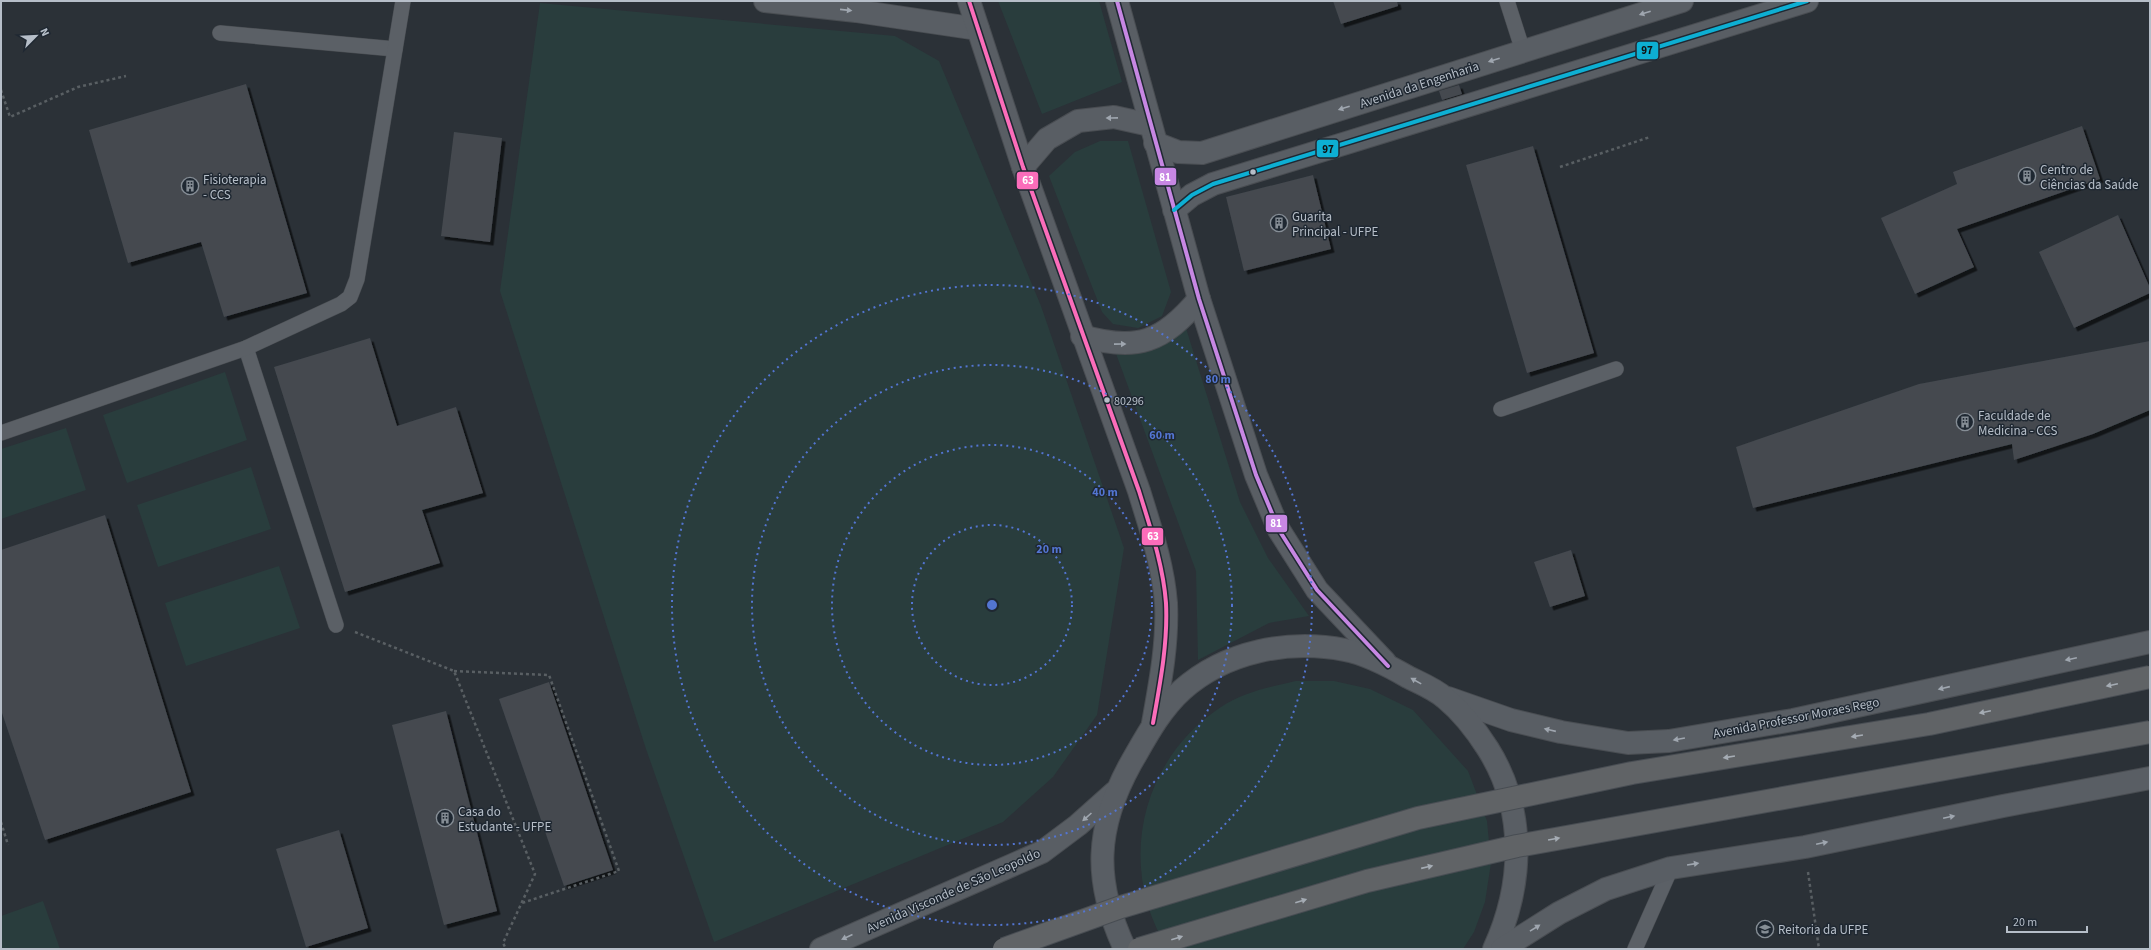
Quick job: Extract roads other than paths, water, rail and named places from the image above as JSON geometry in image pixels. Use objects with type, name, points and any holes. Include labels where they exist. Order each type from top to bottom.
[{"type":"highway","points":[[1004,949],[1121,907],[1418,818],[1632,773],[1929,724],[2150,677]]},
{"type":"highway","points":[[1139,949],[1367,881],[1518,846],[2150,732]]},
{"type":"street","points":[[765,1],[856,11],[978,29]]},
{"type":"street","points":[[969,1],[1023,167],[1082,336],[1139,491],[1156,545],[1166,603],[1164,663],[1153,724]]},
{"type":"street","points":[[1117,1],[1152,134],[1199,299],[1256,475],[1279,530],[1317,590],[1388,666]]},
{"type":"street","name":"Avenida da Engenharia","points":[[1023,167],[1046,139],[1078,121],[1114,117],[1152,134],[1178,152],[1202,153],[1682,1]]},
{"type":"street","points":[[1174,210],[1192,195],[1213,184],[1807,1]]},
{"type":"street","points":[[1082,336],[1108,344],[1134,343],[1153,337],[1159,335],[1181,320],[1199,299]]},
{"type":"street","name":"Avenida Professor Moraes Rego","points":[[1443,696],[1511,720],[1560,732],[1628,743],[1669,741],[1793,720],[2150,642]]},
{"type":"street","points":[[1125,949],[1113,924],[1104,891],[1102,857],[1106,823],[1116,791],[1153,724],[1182,690],[1218,666],[1260,650],[1303,645],[1347,650],[1388,666],[1443,696],[1469,722],[1489,751],[1504,783],[1514,818],[1517,854],[1514,889],[1505,924],[1494,949]]},
{"type":"street","points":[[1502,949],[1559,913],[1606,889],[1671,868],[1805,847],[2003,806],[2150,778]]},
{"type":"street","name":"Avenida Visconde de São Leopoldo","points":[[821,949],[1042,852],[1078,825],[1116,791]]},
{"type":"lane","points":[[1,433],[246,348],[341,304],[350,297],[357,279],[403,1]]},
{"type":"lane","points":[[1507,1],[1523,51]]},
{"type":"lane","points":[[220,34],[395,49]]},
{"type":"lane","points":[[246,348],[336,625]]},
{"type":"lane","points":[[1501,409],[1616,369]]},
{"type":"lane","points":[[1635,949],[1671,868]]},
{"type":"place","name":"Centro de Ciências da Saúde","points":[[2027,176]]},
{"type":"place","name":"Fisioterapia - CCS","points":[[190,186]]},
{"type":"place","name":"Guarita Principal - UFPE","points":[[1279,223]]},
{"type":"place","name":"80296","points":[[1107,400]]},
{"type":"place","name":"Faculdade de Medicina - CCS","points":[[1965,422]]},
{"type":"place","name":"Casa do Estudante - UFPE","points":[[445,818]]},
{"type":"place","name":"Reitoria da UFPE","points":[[1765,929]]}]
